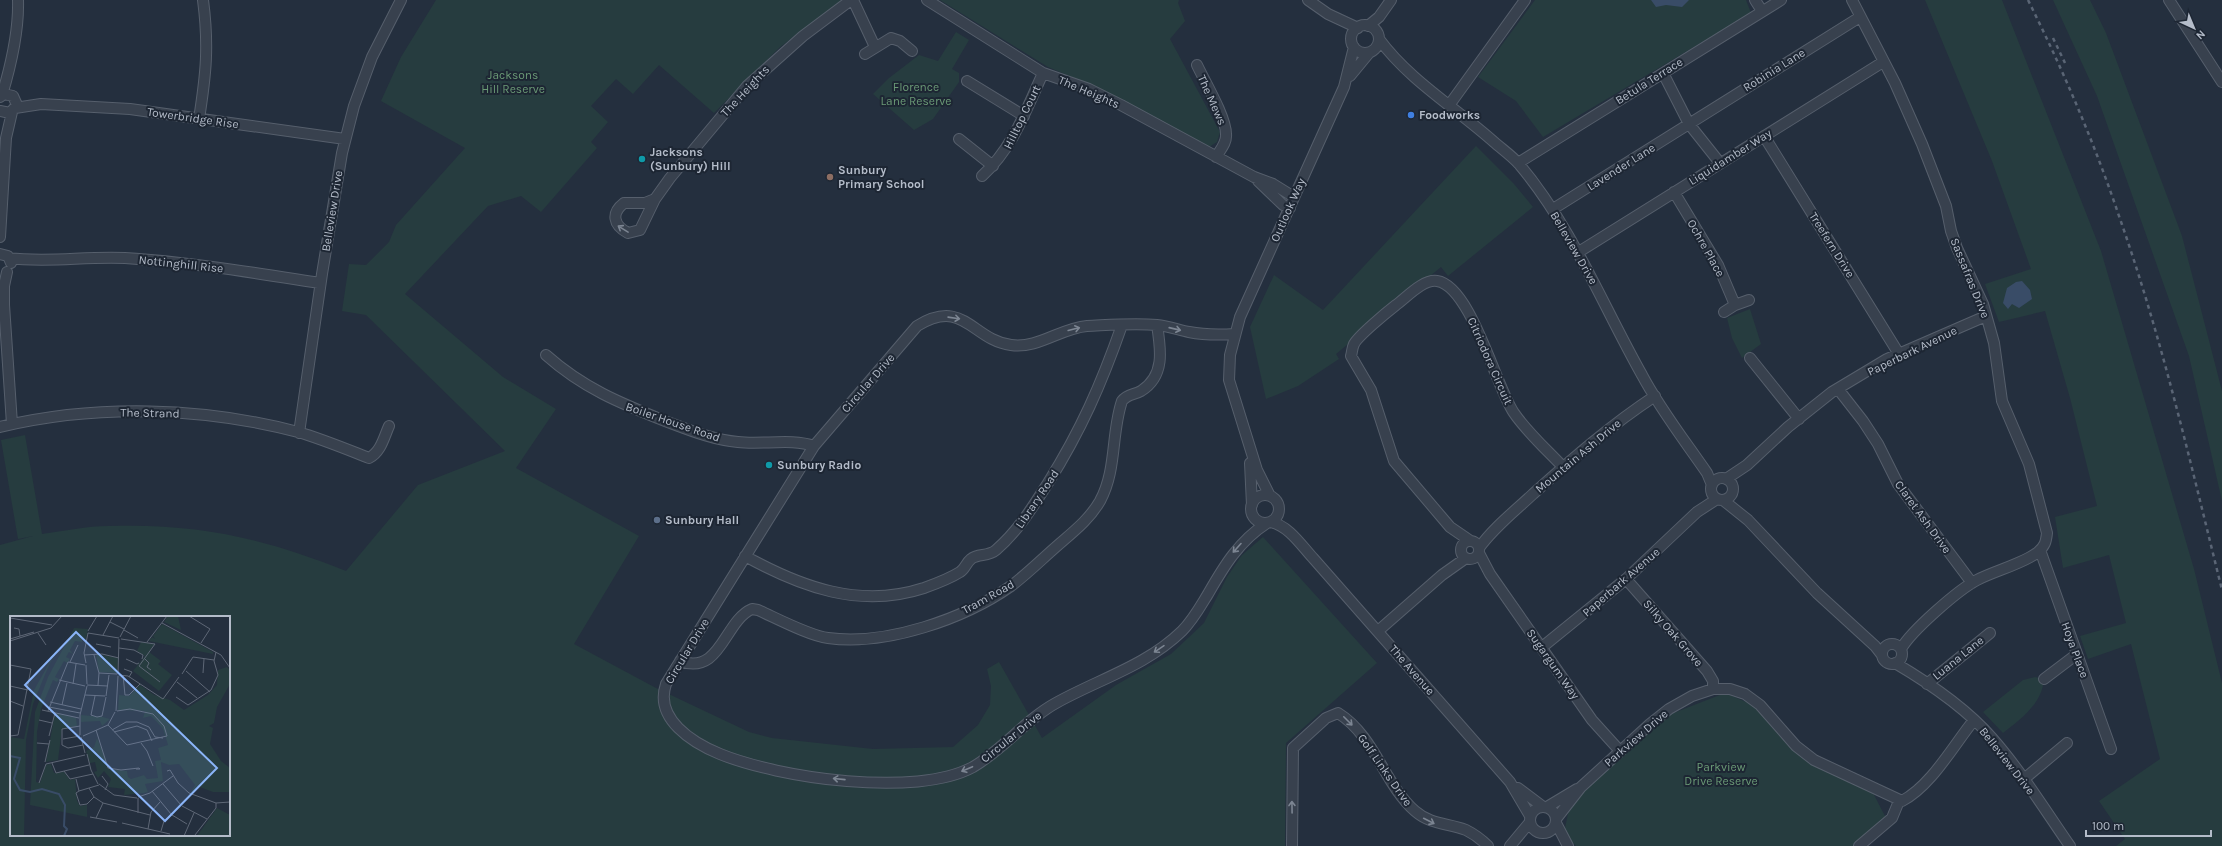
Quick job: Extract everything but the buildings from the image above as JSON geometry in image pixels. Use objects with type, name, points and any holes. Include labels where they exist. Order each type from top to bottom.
[{"type":"street","points":[[4,305],[6,271],[12,265],[5,255],[1,234],[9,101],[9,71],[17,23],[18,0]]},
{"type":"street","points":[[199,119],[206,72],[207,34],[202,0]]},
{"type":"street","name":"Belleview Drive","points":[[299,433],[320,283],[345,139],[354,106],[372,57],[401,0]]},
{"type":"street","points":[[852,0],[875,47]]},
{"type":"street","name":"The Heights","points":[[655,199],[687,157],[752,81],[803,36],[852,0]]},
{"type":"street","name":"The Heights","points":[[927,0],[1043,73],[1104,97],[1254,177],[1273,184],[1294,197]]},
{"type":"street","name":"Belleview Drive","points":[[1308,0],[1328,14],[1343,28],[1353,44]]},
{"type":"street","points":[[1450,104],[1525,0]]},
{"type":"street","points":[[1755,0],[1762,11]]},
{"type":"street","name":"Betula Terrace","points":[[1518,162],[1781,0]]},
{"type":"street","name":"Sassafras Drive","points":[[1852,0],[1922,144],[1946,206],[1951,231],[1957,248],[1974,281],[1994,342],[2002,401],[2028,464],[2047,533],[2043,548]]},
{"type":"street","points":[[2169,0],[2222,82]]},
{"type":"street","points":[[1370,31],[1378,17],[1391,1]]},
{"type":"street","name":"Belleview Drive","points":[[1328,14],[1370,31],[1389,53],[1408,71],[1450,104],[1518,162],[1553,209],[1642,376],[1698,459],[1748,520],[1787,564],[1860,633],[1882,655],[1885,662],[1896,652]]},
{"type":"street","name":"Robinia Lane","points":[[1689,124],[1860,17]]},
{"type":"street","points":[[1354,31],[1370,31],[1379,44],[1370,53],[1362,53],[1353,44],[1354,31]]},
{"type":"street","points":[[865,54],[886,39],[894,38],[912,51]]},
{"type":"street","name":"Outlook Way","points":[[1344,87],[1353,44]]},
{"type":"street","name":"Belleview Drive","points":[[1370,53],[1386,58],[1408,71]]},
{"type":"street","name":"Outlook Way","points":[[1270,496],[1257,470],[1235,399],[1235,334],[1240,318],[1344,87],[1358,64],[1370,53]]},
{"type":"street","name":"Liquidamber Way","points":[[1577,253],[1883,62]]},
{"type":"street","name":"The Mews","points":[[1197,65],[1215,103],[1226,134],[1224,144],[1216,156]]},
{"type":"street","name":"Hilltop Court","points":[[982,176],[993,166],[1011,142],[1043,73]]},
{"type":"street","points":[[1663,73],[1689,124],[1720,164]]},
{"type":"street","points":[[967,81],[1024,116]]},
{"type":"street","name":"Towerbridge Rise","points":[[0,111],[5,113],[9,101],[130,109],[345,139]]},
{"type":"street","points":[[0,111],[6,138]]},
{"type":"street","name":"Lavender Lane","points":[[1553,209],[1689,124]]},
{"type":"street","name":"Treefern Drive","points":[[1764,136],[1899,354]]},
{"type":"street","points":[[959,139],[993,166]]},
{"type":"street","name":"The Heights","points":[[1254,177],[1283,205],[1290,208]]},
{"type":"street","name":"Ochre Place","points":[[1674,192],[1718,265],[1735,305]]},
{"type":"street","name":"Nottinghill Rise","points":[[5,255],[40,260]]},
{"type":"street","name":"Nottinghill Rise","points":[[6,271],[23,263],[40,260],[122,258],[177,261],[320,283]]},
{"type":"street","name":"Citriodora Circuit","points":[[1470,550],[1394,461],[1371,390],[1351,356],[1354,344],[1387,313],[1424,285],[1436,281],[1444,283],[1472,316],[1514,413],[1563,467]]},
{"type":"street","points":[[0,284],[4,305],[12,424]]},
{"type":"street","points":[[1724,312],[1735,305],[1749,300]]},
{"type":"street","name":"Paperbark Avenue","points":[[1541,648],[1626,579],[1798,419],[1838,389],[1899,354],[1986,316]]},
{"type":"street","name":"Circular Drive","points":[[1235,334],[1202,334],[1157,325],[1077,328],[1027,345],[1015,346],[999,342],[961,319],[950,317],[931,319],[917,326],[814,446],[680,661],[664,692],[665,708],[678,728],[697,742],[716,753],[768,769],[831,778],[899,782],[940,779],[971,768],[981,762],[1005,745],[1039,713],[1062,699],[1132,667],[1174,638],[1195,616],[1234,552],[1256,530],[1269,522]]},
{"type":"street","name":"Tram Road","points":[[680,661],[692,664],[714,655],[737,621],[752,609],[758,610],[825,638],[876,637],[898,634],[961,613],[1012,585],[1085,522],[1101,500],[1110,474],[1122,401],[1128,395],[1146,388],[1157,372],[1162,349],[1157,325]]},
{"type":"street","name":"Library Road","points":[[745,556],[796,582],[820,589],[870,597],[899,595],[930,586],[958,574],[975,556],[991,554],[1024,520],[1077,435],[1102,384],[1122,326]]},
{"type":"street","name":"Boiler House Road","points":[[546,355],[574,378],[611,400],[705,436],[738,442],[765,444],[802,441],[814,446]]},
{"type":"street","points":[[1750,358],[1798,419]]},
{"type":"street","name":"Claret Ash Drive","points":[[1838,389],[1863,421],[1878,444],[1898,484],[1972,583]]},
{"type":"street","name":"Mountain Ash Drive","points":[[1378,631],[1610,426],[1655,396]]},
{"type":"street","name":"The Strand","points":[[0,427],[30,420],[118,412],[203,415],[299,433],[370,458],[374,456],[381,445],[389,426]]},
{"type":"street","name":"Outlook Way","points":[[1248,441],[1252,473],[1252,506]]},
{"type":"street","points":[[1266,495],[1270,496],[1277,501],[1279,510],[1277,517],[1269,522],[1255,518],[1251,510],[1252,506],[1257,498],[1266,495]]},
{"type":"street","name":"The Avenue","points":[[1279,510],[1313,558]]},
{"type":"street","name":"The Avenue","points":[[1269,522],[1278,524],[1288,531],[1378,631],[1510,782],[1530,819]]},
{"type":"street","points":[[1882,655],[1884,647],[1896,652],[1916,630],[1972,583],[2043,548]]},
{"type":"street","name":"Hoya Place","points":[[2043,548],[2077,654],[2111,749]]},
{"type":"street","name":"Sugargum Way","points":[[1470,550],[1490,574],[1592,720],[1620,751]]},
{"type":"street","name":"Silky Oak Grove","points":[[1626,579],[1707,671],[1713,681],[1713,690]]},
{"type":"street","name":"Belleview Drive","points":[[1860,633],[1896,652],[1913,674],[1974,720],[1991,737],[2024,779],[2070,846]]},
{"type":"street","name":"Luana Lane","points":[[1927,684],[1990,633]]},
{"type":"street","points":[[2044,679],[2077,654]]},
{"type":"street","name":"Parkview Drive","points":[[1556,821],[1581,787],[1669,709],[1692,696],[1713,690],[1730,690],[1745,694],[1760,705],[1796,746],[1814,760],[1898,800]]},
{"type":"street","name":"Golf Links Drive","points":[[1292,846],[1293,748],[1326,718],[1338,713],[1344,717],[1368,744],[1399,792],[1415,811],[1435,824],[1465,830],[1488,846]]},
{"type":"street","points":[[1859,846],[1892,818],[1898,800],[1902,802],[1912,796],[1926,782],[1974,720]]},
{"type":"street","points":[[2024,779],[2067,743]]},
{"type":"street","name":"The Avenue","points":[[1510,782],[1545,807]]},
{"type":"street","name":"Parkview Drive","points":[[1545,807],[1581,787]]},
{"type":"street","points":[[1510,846],[1537,808],[1545,807],[1554,812],[1556,821],[1568,846]]},
{"type":"street","points":[[1530,819],[1535,830],[1543,832],[1564,846]]},
{"type":"street","points":[[1514,846],[1552,829],[1556,821]]},
{"type":"green space","name":"Jacksons Hill Reserve","points":[[436,0],[842,0],[779,48],[714,113],[659,65],[633,94],[616,79],[591,106],[608,122],[591,142],[597,148],[541,212],[521,196],[488,206],[405,294],[503,377],[556,409],[516,468],[639,536],[574,644],[656,688],[749,732],[772,738],[873,749],[953,747],[978,725],[990,705],[991,686],[987,669],[999,662],[1042,738],[1116,685],[1171,654],[1204,623],[1227,577],[1242,555],[1263,537],[1377,663],[1286,743],[1285,846],[0,846],[0,545],[33,536],[18,539],[1,440],[25,435],[42,534],[101,526],[172,527],[201,530],[258,541],[316,559],[346,571],[418,485],[505,451],[366,315],[342,311],[349,264],[366,265],[389,242],[396,225],[465,148],[381,101],[401,57]]},
{"type":"green space","points":[[940,0],[1179,0],[1178,3],[1185,21],[1170,39],[1220,132],[1217,142],[1209,147],[1105,91],[1048,67]]},
{"type":"green space","points":[[1535,0],[1746,0],[1751,13],[1543,137],[1516,101],[1478,77]]},
{"type":"green space","points":[[1925,0],[2002,0],[2101,251],[2194,569],[2222,683],[2222,846],[2116,846],[2125,839],[2099,801],[2160,759],[2131,644],[2088,659],[2080,636],[2126,623],[2109,555],[2063,568],[2055,517],[2097,506],[2070,398],[2045,311],[1999,322],[1985,284],[2031,269],[1992,161]]},
{"type":"green space","points":[[2053,0],[2090,0],[2106,33],[2182,236],[2222,391],[2222,501],[2189,356],[2097,96]]},
{"type":"green space","name":"Florence Lane Reserve","points":[[956,32],[969,40],[952,69],[959,73],[959,82],[933,119],[914,130],[873,94],[889,78],[919,55],[938,61]]},
{"type":"green space","points":[[1476,146],[1514,184],[1533,207],[1448,276],[1441,267],[1336,354],[1339,359],[1298,386],[1266,399],[1250,327],[1274,275],[1323,310]]},
{"type":"green space","points":[[1750,309],[1761,344],[1742,358],[1732,338],[1727,318]]},
{"type":"green space","points":[[2035,677],[2044,679],[2039,696],[2035,703],[2030,710],[2003,733],[1983,712],[2023,680]]},
{"type":"green space","name":"Parkview Drive Reserve","points":[[1725,693],[1758,707],[1810,758],[1873,793],[1886,818],[1855,846],[1576,846],[1564,833],[1571,799],[1671,714]]},
{"type":"water","points":[[1651,0],[1689,0],[1682,7],[1666,5],[1656,7]]},
{"type":"water","points":[[2022,281],[2030,290],[2032,299],[2019,308],[2012,304],[2008,309],[2003,303],[2007,288],[2016,282]]},
{"type":"railway","points":[[2028,0],[2066,80],[2088,134],[2109,188],[2134,262],[2149,308],[2175,402],[2222,590]]},
{"type":"railway","points":[[2053,38],[2065,63]]},
{"type":"place","name":"Foodworks","points":[[1411,115]]},
{"type":"place","name":"Jacksons (Sunbury) Hill","points":[[642,159]]},
{"type":"place","name":"Sunbury Primary School","points":[[830,177]]},
{"type":"place","name":"Sunbury Radio","points":[[769,465]]},
{"type":"place","name":"Sunbury Hall","points":[[657,520]]}]
